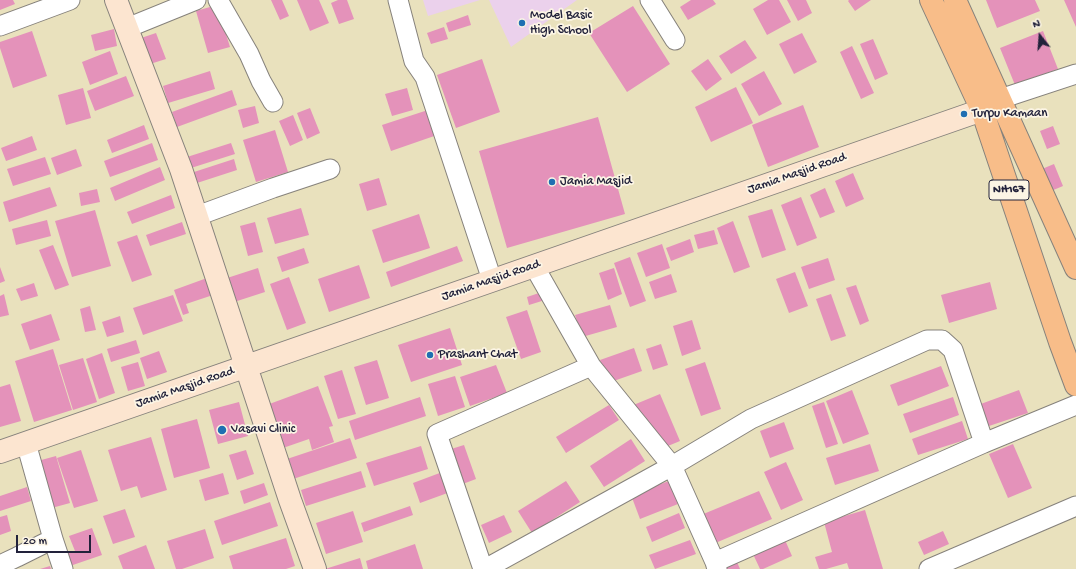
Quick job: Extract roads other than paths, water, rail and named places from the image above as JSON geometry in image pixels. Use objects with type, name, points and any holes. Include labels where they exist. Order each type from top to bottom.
[{"type":"highway","name":"NH167","points":[[931,0],[991,104],[1076,268]]},
{"type":"highway","name":"NH167","points":[[955,0],[991,104],[1060,342],[1076,383]]},
{"type":"street","points":[[0,26],[70,0]]},
{"type":"street","points":[[116,0],[182,169],[290,500],[315,569]]},
{"type":"street","points":[[127,28],[196,0]]},
{"type":"street","points":[[218,0],[249,54],[261,81],[273,102]]},
{"type":"street","points":[[398,0],[414,61],[425,77],[492,280]]},
{"type":"street","points":[[650,0],[675,40]]},
{"type":"street","name":"Jamia Masjid Road","points":[[0,452],[534,266],[1076,74]]},
{"type":"street","points":[[197,216],[330,169]]},
{"type":"street","points":[[534,266],[591,366],[672,466],[716,566],[984,443],[1076,405]]},
{"type":"street","points":[[591,366],[437,434],[484,569],[672,466],[751,418],[927,340],[942,340],[953,350],[984,443]]},
{"type":"street","points":[[26,443],[63,569]]},
{"type":"street","points":[[929,569],[1076,506]]},
{"type":"street","points":[[0,565],[53,538]]},
{"type":"place","name":"Model Basic High School","points":[[522,23]]},
{"type":"place","name":"Turpu Kamaan","points":[[964,114]]},
{"type":"place","name":"Jamia Masjid","points":[[552,182]]},
{"type":"place","name":"Prashant Chat","points":[[430,355]]},
{"type":"place","name":"Vasavi Clinic","points":[[222,430]]}]
